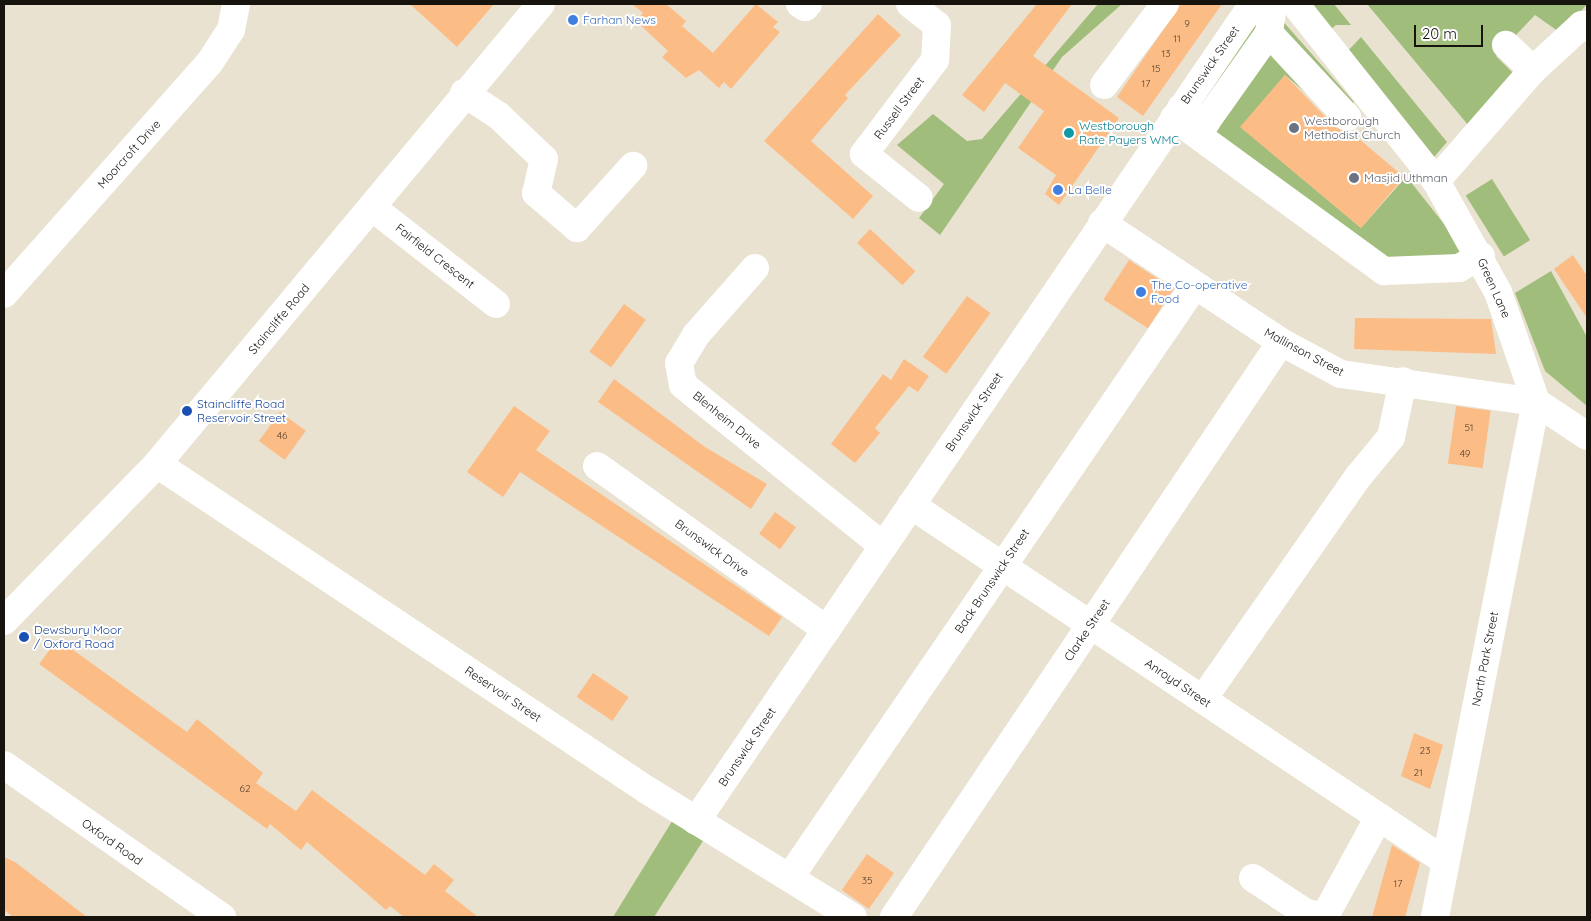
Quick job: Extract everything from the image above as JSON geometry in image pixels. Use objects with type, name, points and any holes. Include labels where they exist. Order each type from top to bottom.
[{"type":"street","name":"Moorcroft Drive","points":[[4,294],[210,62],[231,30],[236,4]]},
{"type":"street","name":"Staincliffe Road","points":[[4,621],[157,464],[373,208],[464,93],[541,4]]},
{"type":"street","points":[[800,4],[805,7],[808,4]]},
{"type":"street","name":"Russell Street","points":[[910,4],[937,25],[935,60],[864,154],[919,198]]},
{"type":"street","points":[[1104,85],[1165,4]]},
{"type":"street","name":"Brunswick Street","points":[[696,821],[1253,4]]},
{"type":"street","points":[[1177,113],[1206,122],[1269,33],[1273,4]]},
{"type":"street","name":"Green Lane","points":[[1295,4],[1436,181],[1481,256],[1512,327],[1536,402]]},
{"type":"street","points":[[1436,181],[1533,70],[1582,25],[1587,28]]},
{"type":"street","points":[[1269,33],[1347,116]]},
{"type":"street","points":[[1506,45],[1533,70]]},
{"type":"street","points":[[464,93],[500,116],[544,158],[536,194],[577,228],[633,166]]},
{"type":"street","points":[[1177,113],[1384,271],[1459,268],[1481,256]]},
{"type":"street","name":"Fairfield Crescent","points":[[373,208],[496,304]]},
{"type":"street","name":"Mallinson Street","points":[[1102,223],[1281,342],[1341,374],[1403,381],[1536,402]]},
{"type":"street","name":"Blenheim Drive","points":[[755,268],[696,335],[679,363],[683,385],[883,546]]},
{"type":"street","name":"Back Brunswick Street","points":[[790,878],[1195,285]]},
{"type":"street","name":"Clarke Street","points":[[894,917],[1281,342]]},
{"type":"street","points":[[1203,699],[1358,477],[1392,437],[1403,381]]},
{"type":"street","points":[[1536,402],[1587,436]]},
{"type":"street","name":"North Park Street","points":[[1435,917],[1536,402]]},
{"type":"street","name":"Reservoir Street","points":[[157,464],[696,821],[854,917]]},
{"type":"street","name":"Brunswick Drive","points":[[597,466],[826,630]]},
{"type":"street","name":"Anroyd Street","points":[[911,505],[1445,860]]},
{"type":"street","name":"Oxford Road","points":[[4,765],[222,917]]},
{"type":"street","points":[[1253,878],[1306,913],[1325,916],[1379,817]]},
{"type":"green space","points":[[1098,4],[1122,4],[1062,57],[940,235],[919,218],[944,184],[897,145],[933,114],[967,141],[982,139]]},
{"type":"green space","points":[[1301,4],[1334,4],[1351,25],[1336,25],[1325,34]]},
{"type":"green space","points":[[1367,4],[1587,4],[1562,34],[1535,15],[1496,56],[1515,75],[1469,126]]},
{"type":"green space","points":[[1262,16],[1280,18],[1354,102],[1335,118],[1285,75],[1241,127],[1361,228],[1404,179],[1410,181],[1471,258],[1389,263],[1188,121]]},
{"type":"green space","points":[[1361,37],[1447,142],[1428,164],[1343,56]]},
{"type":"green space","points":[[1492,179],[1530,240],[1504,256],[1466,195]]},
{"type":"green space","points":[[1551,271],[1587,337],[1587,406],[1545,371],[1515,293]]},
{"type":"green space","points":[[679,810],[710,830],[654,917],[613,917]]},
{"type":"building","points":[[410,4],[494,4],[457,47]]},
{"type":"building","points":[[632,4],[666,4],[686,21],[682,26],[713,53],[756,4],[778,22],[773,27],[780,32],[731,89],[724,82],[719,88],[699,70],[686,78],[662,57],[668,51],[636,21],[643,13]]},
{"type":"building","points":[[1037,4],[1072,4],[1033,56],[1119,118],[1059,205],[1045,194],[1056,175],[1018,148],[1044,111],[1005,83],[984,112],[962,95]]},
{"type":"building","points":[[1181,4],[1222,4],[1143,116],[1117,97]]},
{"type":"building","points":[[878,14],[901,35],[845,95],[848,98],[811,141],[873,196],[853,219],[764,141]]},
{"type":"building","points":[[1285,75],[1336,128],[1351,132],[1404,177],[1361,228],[1240,127]]},
{"type":"building","points":[[870,229],[915,271],[902,285],[857,243]]},
{"type":"building","points":[[1573,255],[1587,276],[1587,318],[1554,269]]},
{"type":"building","name":"The Co-operative Food","points":[[1129,260],[1173,289],[1148,328],[1103,299]]},
{"type":"building","points":[[967,296],[990,313],[946,374],[923,357]]},
{"type":"building","points":[[624,304],[646,320],[611,368],[589,352]]},
{"type":"building","points":[[1355,318],[1491,319],[1496,354],[1354,349]]},
{"type":"building","points":[[904,359],[929,376],[918,392],[909,386],[875,428],[880,433],[855,463],[831,444],[883,374],[891,380]]},
{"type":"building","points":[[614,379],[705,447],[767,484],[751,509],[598,402]]},
{"type":"building","points":[[514,406],[550,431],[536,450],[782,617],[769,636],[520,472],[503,497],[467,472]]},
{"type":"building","points":[[1456,406],[1491,411],[1483,468],[1448,463]]},
{"type":"building","points":[[280,412],[306,431],[285,460],[259,441]]},
{"type":"building","points":[[775,512],[796,527],[780,549],[759,534]]},
{"type":"building","points":[[58,639],[187,732],[197,719],[263,773],[256,783],[296,811],[312,790],[425,875],[434,864],[454,880],[445,891],[478,917],[404,917],[390,906],[386,910],[307,842],[301,850],[270,824],[267,829],[39,664]]},
{"type":"building","points":[[593,673],[629,697],[612,721],[577,697]]},
{"type":"building","points":[[1414,733],[1443,745],[1430,789],[1401,776]]},
{"type":"building","points":[[1392,845],[1420,863],[1405,917],[1372,917]]},
{"type":"building","points":[[867,854],[894,873],[869,909],[842,890]]},
{"type":"building","points":[[4,857],[15,862],[87,917],[13,917],[4,910]]},
{"type":"place","name":"Farhan News","points":[[573,20]]},
{"type":"place","name":"Westborough Methodist Church","points":[[1294,128]]},
{"type":"place","name":"Westborough Rate Payers WMC","points":[[1069,133]]},
{"type":"place","name":"Masjid Uthman","points":[[1354,178]]},
{"type":"place","name":"La Belle","points":[[1058,190]]},
{"type":"place","name":"The Co-operative Food","points":[[1141,292]]},
{"type":"place","name":"Staincliffe Road Reservoir Street","points":[[187,411]]},
{"type":"place","name":"Dewsbury Moor / Oxford Road","points":[[24,637]]}]
